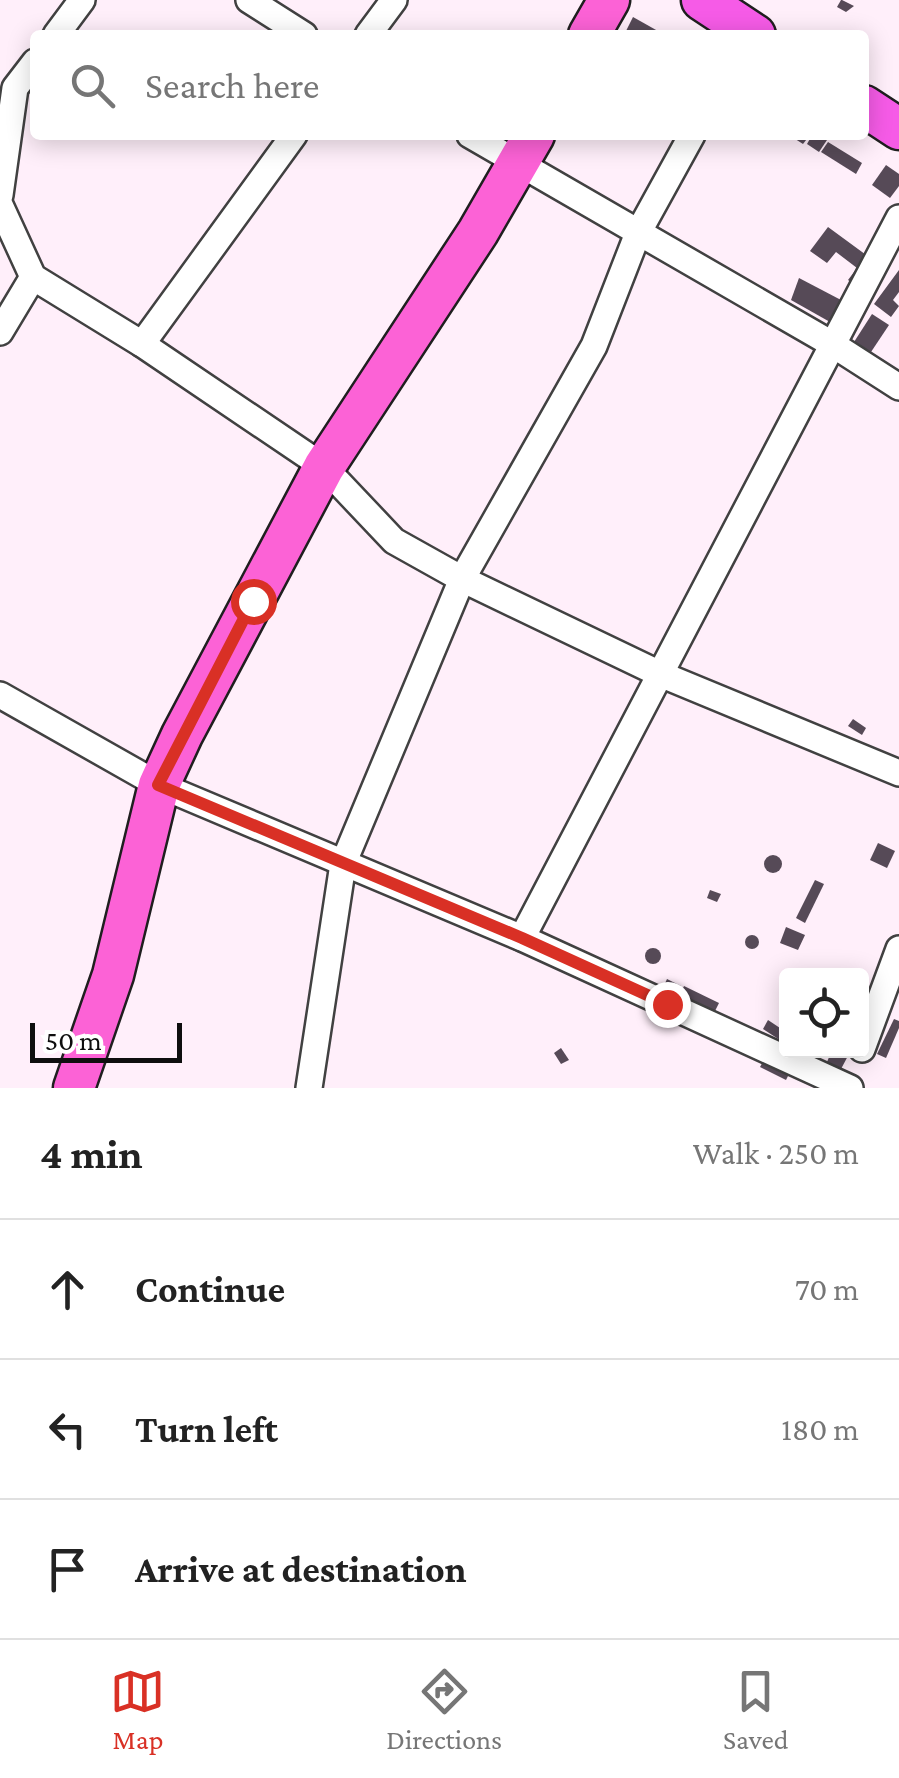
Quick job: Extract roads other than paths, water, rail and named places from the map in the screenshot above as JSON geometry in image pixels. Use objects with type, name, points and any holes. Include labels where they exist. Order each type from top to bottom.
[{"type":"highway","points":[[702,0],[744,30]]},
{"type":"highway","points":[[869,109],[899,129]]},
{"type":"main road","points":[[592,30],[609,0]]},
{"type":"main road","points":[[74,1088],[113,975],[158,785],[182,735],[324,467],[478,232],[526,149]]},
{"type":"street","points":[[60,30],[82,0]]},
{"type":"street","points":[[249,0],[296,30]]},
{"type":"street","points":[[372,30],[394,0]]},
{"type":"street","points":[[0,195],[15,88],[30,68]]},
{"type":"street","points":[[142,344],[290,140]]},
{"type":"street","points":[[490,140],[526,149],[638,234],[832,344],[899,387]]},
{"type":"street","points":[[309,1088],[343,864],[462,579],[594,346],[638,234],[689,140]]},
{"type":"street","points":[[0,205],[32,278],[142,344],[324,467],[394,541],[462,579],[660,674],[899,773]]},
{"type":"street","points":[[522,938],[899,218]]},
{"type":"street","points":[[0,332],[32,278]]},
{"type":"street","points":[[0,696],[158,785],[522,938],[848,1088],[858,1058]]},
{"type":"street","points":[[869,1029],[899,949]]}]
